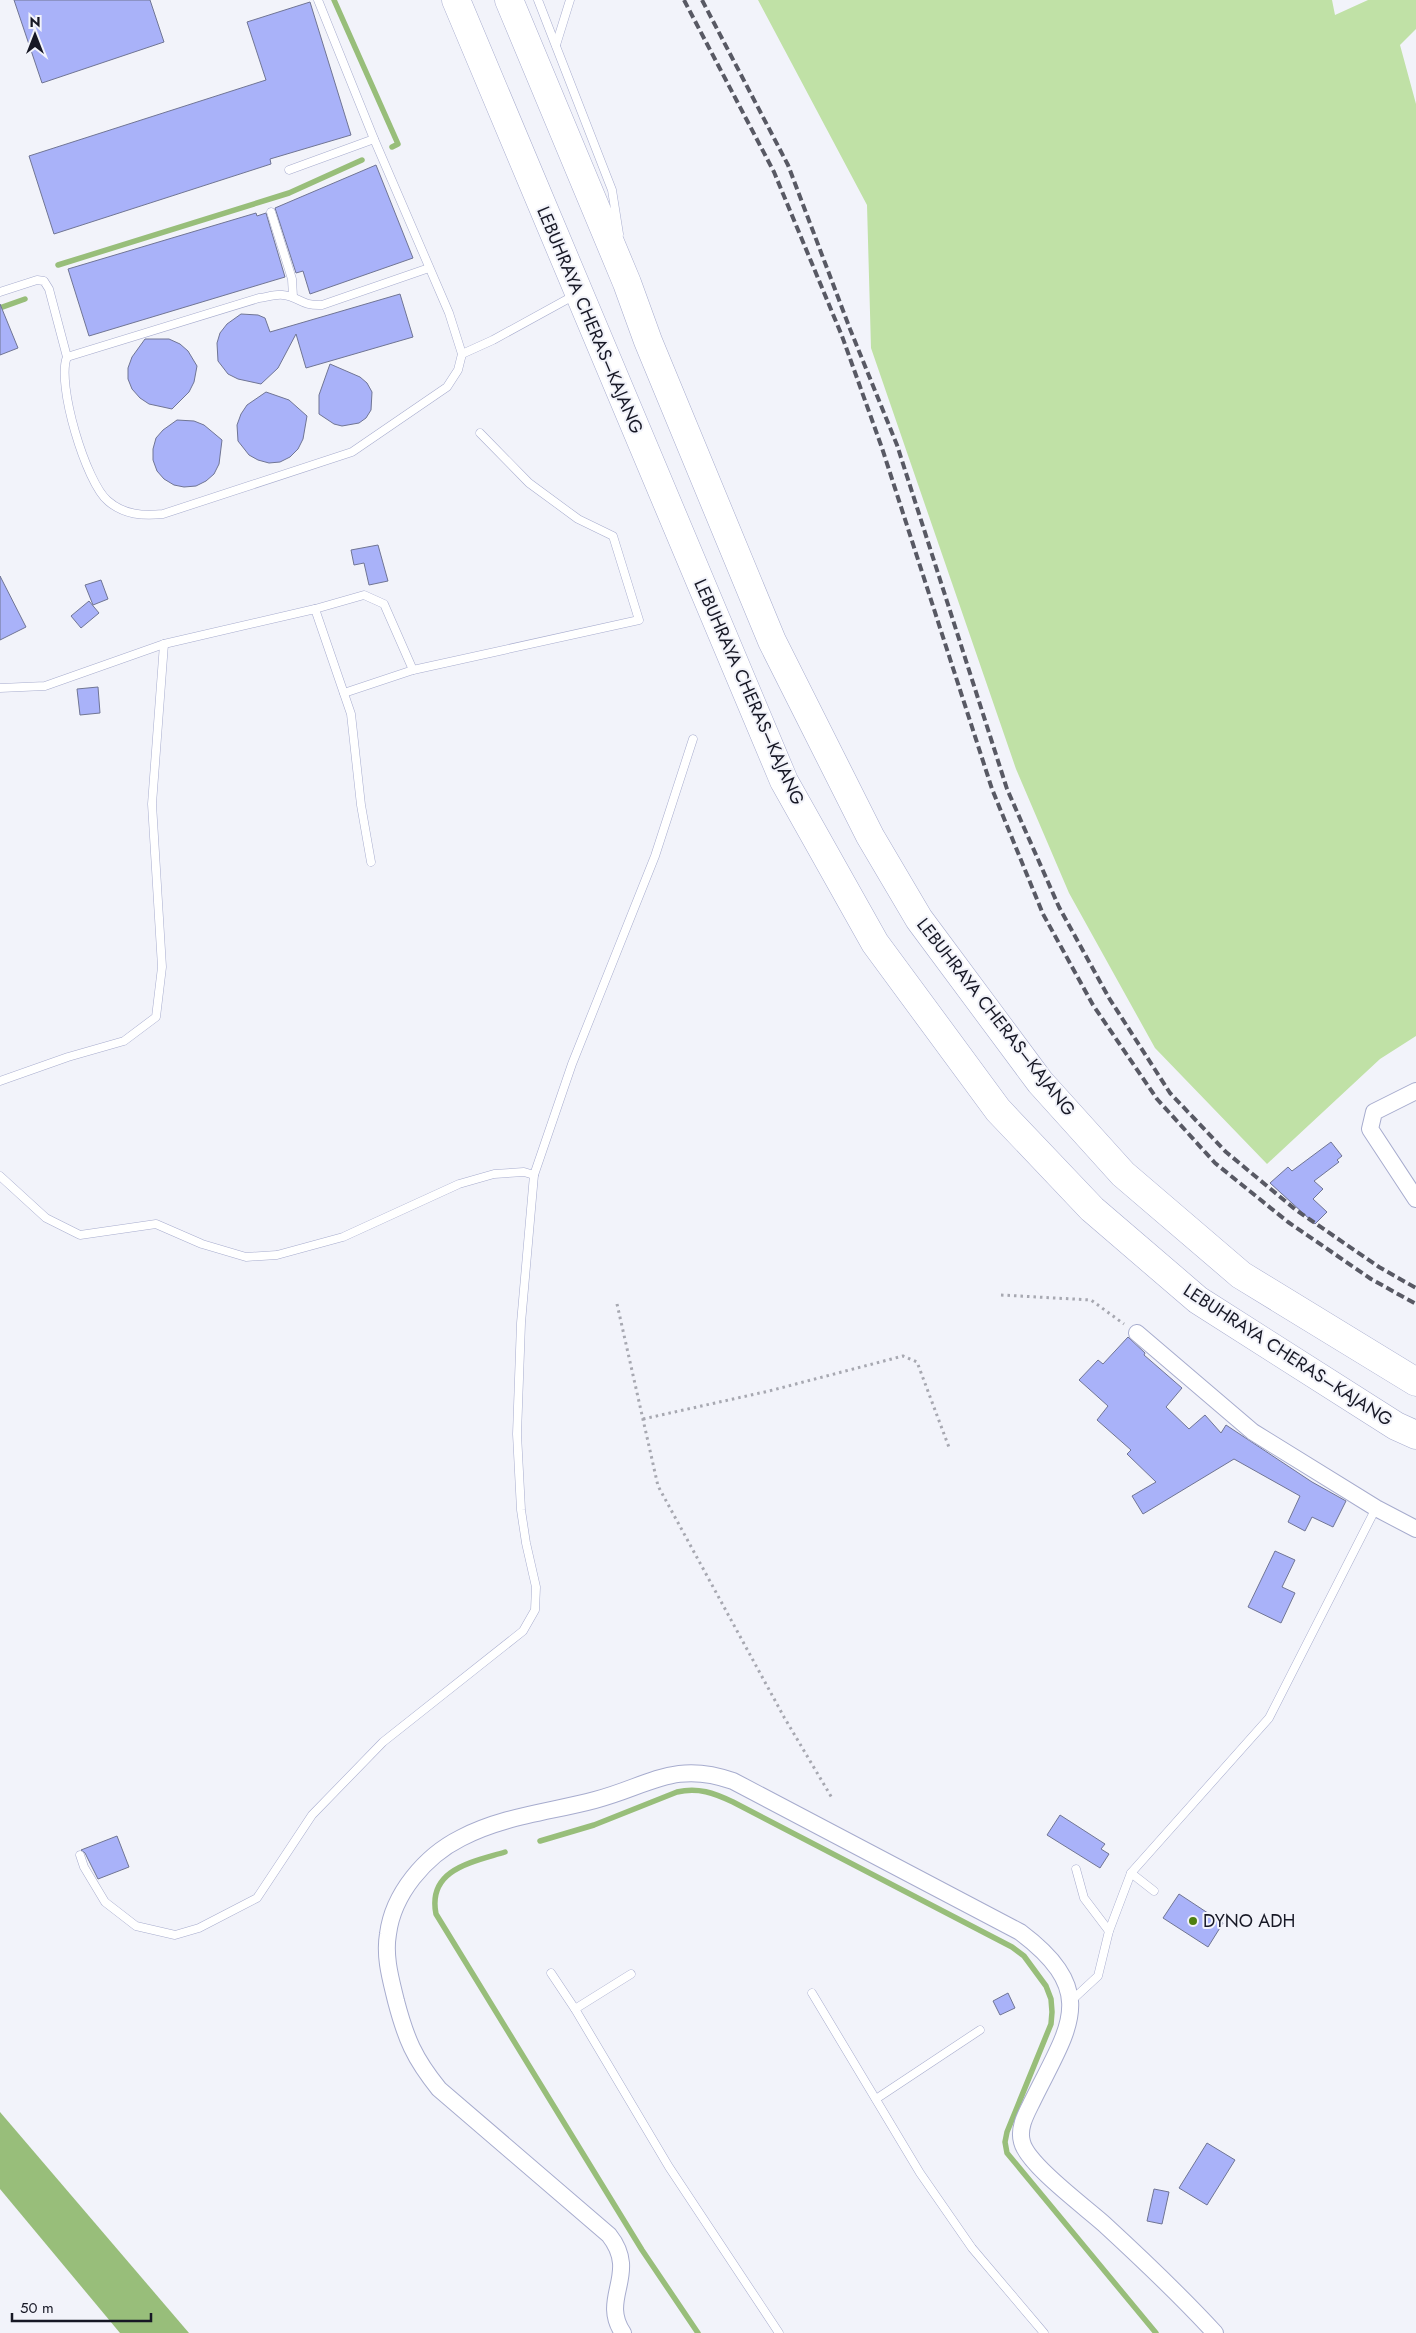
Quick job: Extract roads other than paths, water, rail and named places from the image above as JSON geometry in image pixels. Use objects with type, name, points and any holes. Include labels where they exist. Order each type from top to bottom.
[{"type":"highway","name":"LEBUHRAYA CHERAS–KAJANG","points":[[456,0],[784,781],[875,943],[998,1110],[1092,1209],[1198,1300],[1396,1426],[1416,1435]]},
{"type":"highway","name":"LEBUHRAYA CHERAS–KAJANG","points":[[509,0],[628,283],[648,341],[772,641],[870,836],[919,919],[1040,1082],[1124,1174],[1241,1274],[1416,1382]]},
{"type":"street","points":[[1416,1091],[1374,1112],[1370,1129],[1416,1199]]},
{"type":"street","points":[[1137,1333],[1253,1432],[1376,1508],[1416,1529]]},
{"type":"street","points":[[623,2333],[614,2316],[622,2266],[621,2255],[616,2244],[609,2235],[439,2089],[424,2072],[406,2038],[389,1975],[388,1934],[392,1918],[404,1892],[425,1864],[442,1849],[483,1828],[537,1811],[607,1797],[664,1776],[683,1772],[718,1776],[733,1781],[1020,1932],[1035,1943],[1058,1970],[1068,1986],[1071,2001],[1067,2031],[1025,2116],[1020,2134],[1024,2147],[1032,2160],[1105,2225],[1215,2333]]},
{"type":"lane","points":[[0,292],[36,280],[44,282],[49,289],[67,357],[64,363],[64,382],[86,468],[99,492],[110,503],[127,512],[144,516],[163,514],[352,452],[447,387],[458,370],[462,354],[449,314],[374,139],[318,0]]},
{"type":"lane","points":[[538,0],[612,190],[628,283]]},
{"type":"lane","points":[[556,45],[570,0]]},
{"type":"lane","points":[[288,170],[374,139]]},
{"type":"lane","points":[[272,212],[292,279],[293,297]]},
{"type":"lane","points":[[67,357],[259,298],[281,294],[293,297],[307,306],[322,306],[429,268]]},
{"type":"lane","points":[[462,354],[493,340],[579,293]]},
{"type":"lane","points":[[344,693],[413,670],[639,620],[613,536],[578,520],[529,483],[480,433]]},
{"type":"lane","points":[[0,688],[45,686],[164,644],[315,609],[364,595],[384,604],[413,670]]},
{"type":"lane","points":[[315,609],[351,714],[361,805],[370,862]]},
{"type":"lane","points":[[0,1081],[68,1057],[124,1042],[156,1017],[162,967],[152,804],[164,644]]},
{"type":"lane","points":[[80,1855],[84,1867],[105,1902],[136,1926],[175,1935],[199,1928],[257,1898],[312,1815],[383,1742],[523,1630],[535,1610],[535,1595],[521,1510],[517,1434],[521,1323],[534,1175],[572,1064],[655,856],[693,739]]},
{"type":"lane","points":[[0,1176],[46,1218],[80,1236],[156,1224],[202,1244],[246,1257],[277,1255],[343,1237],[459,1184],[494,1174],[524,1172],[534,1175]]},
{"type":"lane","points":[[1071,2001],[1098,1976],[1109,1931],[1130,1872],[1269,1718],[1376,1508]]},
{"type":"lane","points":[[1076,1868],[1084,1898],[1109,1931]]},
{"type":"lane","points":[[1130,1872],[1154,1891]]},
{"type":"lane","points":[[551,1973],[575,2009],[669,2167],[779,2333]]},
{"type":"lane","points":[[575,2009],[631,1974]]},
{"type":"lane","points":[[812,1993],[920,2173],[972,2248],[1044,2333]]},
{"type":"lane","points":[[876,2099],[980,2030]]},
{"type":"waterway","points":[[334,0],[398,144],[392,147]]},
{"type":"waterway","points":[[58,265],[289,193],[362,160]]},
{"type":"waterway","points":[[0,308],[25,299]]},
{"type":"waterway","points":[[540,1841],[594,1825],[677,1792],[692,1790],[706,1792],[733,1802],[1012,1947],[1024,1956],[1046,1986],[1051,1999],[1051,2024],[1007,2132],[1005,2142],[1007,2153],[1156,2333]]},
{"type":"waterway","points":[[505,1852],[467,1864],[445,1877],[438,1887],[435,1899],[436,1914],[642,2250],[698,2333]]},
{"type":"railway","points":[[684,0],[774,172],[842,336],[882,448],[992,789],[1043,914],[1093,1005],[1157,1099],[1215,1163],[1288,1222],[1371,1279],[1416,1304]]},
{"type":"railway","points":[[702,0],[788,165],[850,329],[897,445],[1007,789],[1059,907],[1109,998],[1170,1093],[1226,1152],[1296,1210],[1379,1267],[1416,1288]]},
{"type":"place","name":"DYNO ADH","points":[[1193,1921]]}]
